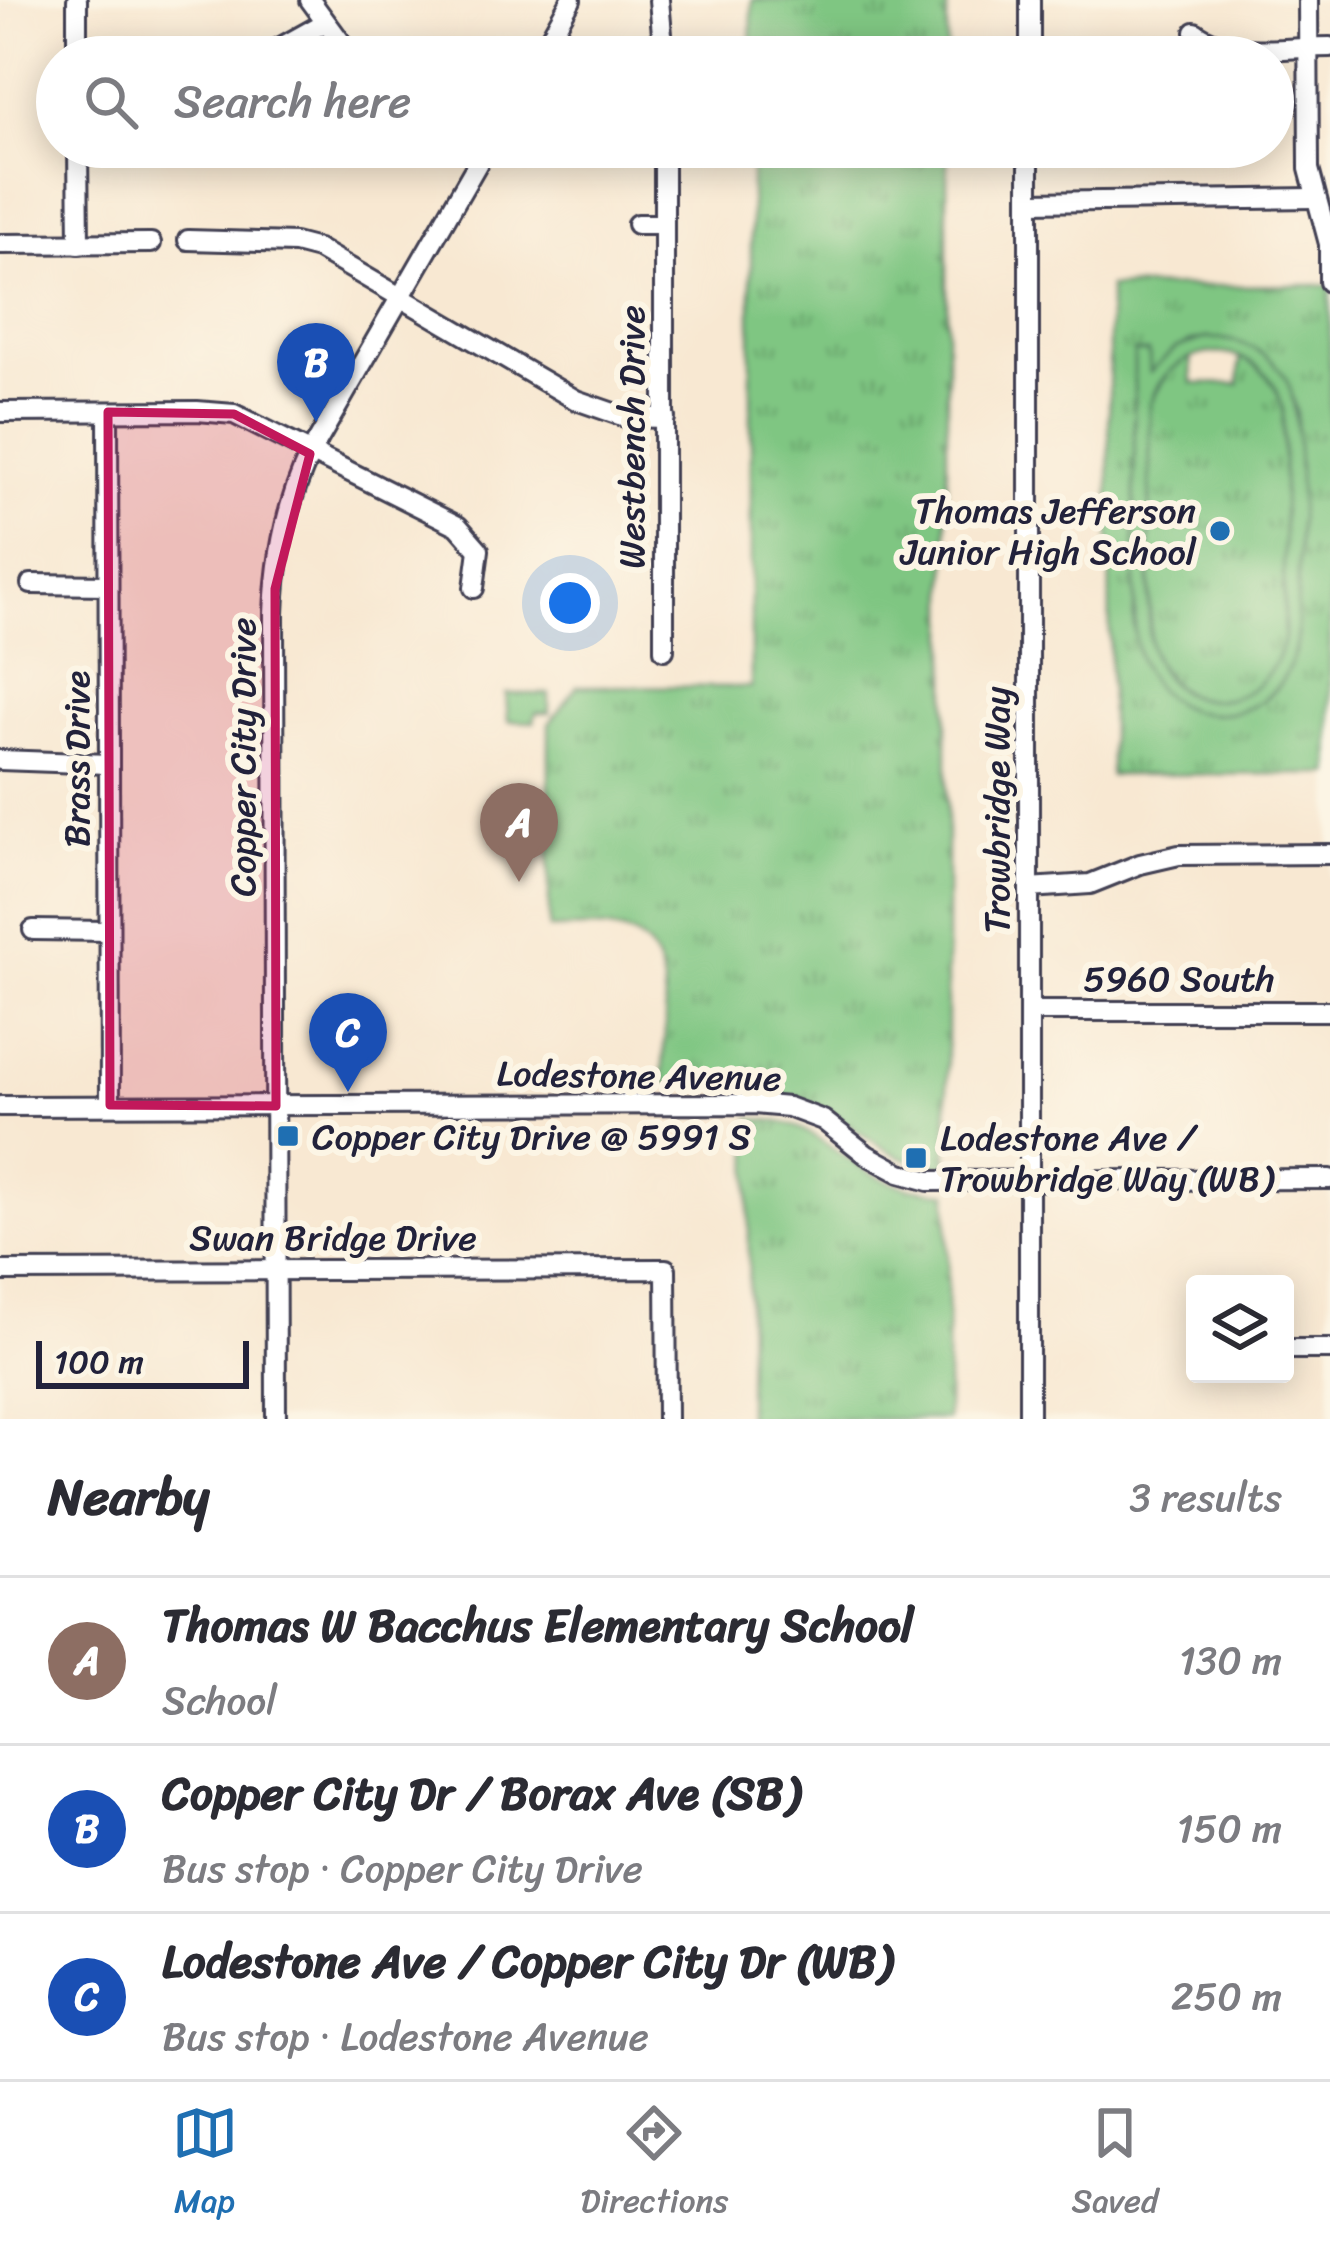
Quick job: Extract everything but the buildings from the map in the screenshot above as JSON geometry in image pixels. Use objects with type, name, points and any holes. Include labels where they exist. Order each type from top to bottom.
[{"type":"street","points":[[77,0],[77,36]]},
{"type":"street","points":[[310,0],[335,36]]},
{"type":"street","points":[[550,36],[571,0]]},
{"type":"street","points":[[659,0],[662,36]]},
{"type":"street","points":[[1030,0],[1030,36]]},
{"type":"street","points":[[1308,0],[1309,169],[1329,244],[1329,283]]},
{"type":"street","points":[[301,36],[324,23]]},
{"type":"street","points":[[1195,32],[1200,36]]},
{"type":"street","points":[[1294,47],[1330,46]]},
{"type":"street","points":[[78,168],[79,244]]},
{"type":"street","name":"Copper City Drive","points":[[276,1419],[275,589],[285,526],[310,454],[475,168]]},
{"type":"street","name":"Westbench Drive","points":[[664,168],[664,650]]},
{"type":"street","name":"Trowbridge Way","points":[[1029,168],[1030,1419]]},
{"type":"street","points":[[1029,202],[1314,198]]},
{"type":"street","points":[[637,224],[664,224]]},
{"type":"street","points":[[188,240],[296,243],[318,249],[594,408],[625,417],[664,418]]},
{"type":"street","points":[[0,244],[151,243]]},
{"type":"street","points":[[0,412],[235,415],[468,534],[480,557],[475,588]]},
{"type":"street","name":"Brass Drive","points":[[108,412],[110,1105]]},
{"type":"street","points":[[31,584],[108,586]]},
{"type":"street","points":[[0,760],[108,764]]},
{"type":"street","points":[[1028,888],[1090,884],[1140,864],[1179,856],[1330,854]]},
{"type":"street","points":[[33,930],[109,931]]},
{"type":"street","name":"5960 South","points":[[1028,1011],[1330,1011]]},
{"type":"street","name":"Lodestone Avenue","points":[[0,1106],[788,1107],[823,1120],[867,1155],[929,1180],[1330,1179]]},
{"type":"street","name":"Swan Bridge Drive","points":[[0,1270],[666,1269],[667,1419]]},
{"type":"street","points":[[1294,1349],[1330,1349]]},
{"type":"highlighted area","points":[[108,412],[234,414],[310,454],[275,589],[276,1106],[110,1105]]},
{"type":"green space","points":[[752,0],[947,0],[947,36],[751,36]]},
{"type":"green space","points":[[751,168],[947,168],[947,1166],[899,1156],[804,1101],[751,1092],[750,1065],[744,1084],[667,1084],[663,1074],[664,992],[653,954],[641,940],[624,932],[549,929],[549,724],[577,686],[751,687]]},
{"type":"green space","points":[[1330,285],[1330,774],[1110,775],[1109,287]],"holes":[[[1225,340],[1267,358],[1286,382],[1297,414],[1297,644],[1290,666],[1270,694],[1251,707],[1220,714],[1185,707],[1158,686],[1140,653],[1134,616],[1148,373],[1189,342]]]},
{"type":"green space","points":[[1207,338],[1262,353],[1286,379],[1297,427],[1297,632],[1289,668],[1271,693],[1246,709],[1218,714],[1189,710],[1163,695],[1144,670],[1135,635],[1134,352],[1149,352],[1150,372],[1176,348]],"holes":[[[1223,354],[1248,361],[1267,375],[1283,411],[1284,637],[1274,665],[1257,685],[1236,697],[1213,700],[1190,696],[1171,683],[1156,663],[1149,634],[1150,404],[1159,384],[1180,364],[1198,355]]]},
{"type":"green space","points":[[1191,357],[1192,383],[1239,384],[1240,357],[1249,361],[1269,378],[1283,411],[1284,637],[1275,663],[1259,683],[1240,695],[1219,700],[1198,698],[1178,688],[1161,671],[1150,645],[1150,404],[1168,372]]},
{"type":"green space","points":[[506,694],[549,694],[549,713],[536,713],[534,722],[508,721]]},
{"type":"green space","points":[[750,1119],[800,1128],[886,1180],[948,1192],[947,1419],[747,1419]]},
{"type":"place","name":"Copper City Dr / Borax Ave (SB)","points":[[316,422]]},
{"type":"place","name":"Thomas Jefferson Junior High School","points":[[1220,531]]},
{"type":"place","name":"Thomas W Bacchus Elementary School","points":[[519,882]]},
{"type":"place","name":"Lodestone Ave / Copper City Dr (WB)","points":[[348,1092]]},
{"type":"place","name":"Copper City Drive @ 5991 S","points":[[288,1136]]},
{"type":"place","name":"Lodestone Ave / Trowbridge Way (WB)","points":[[916,1158]]}]
